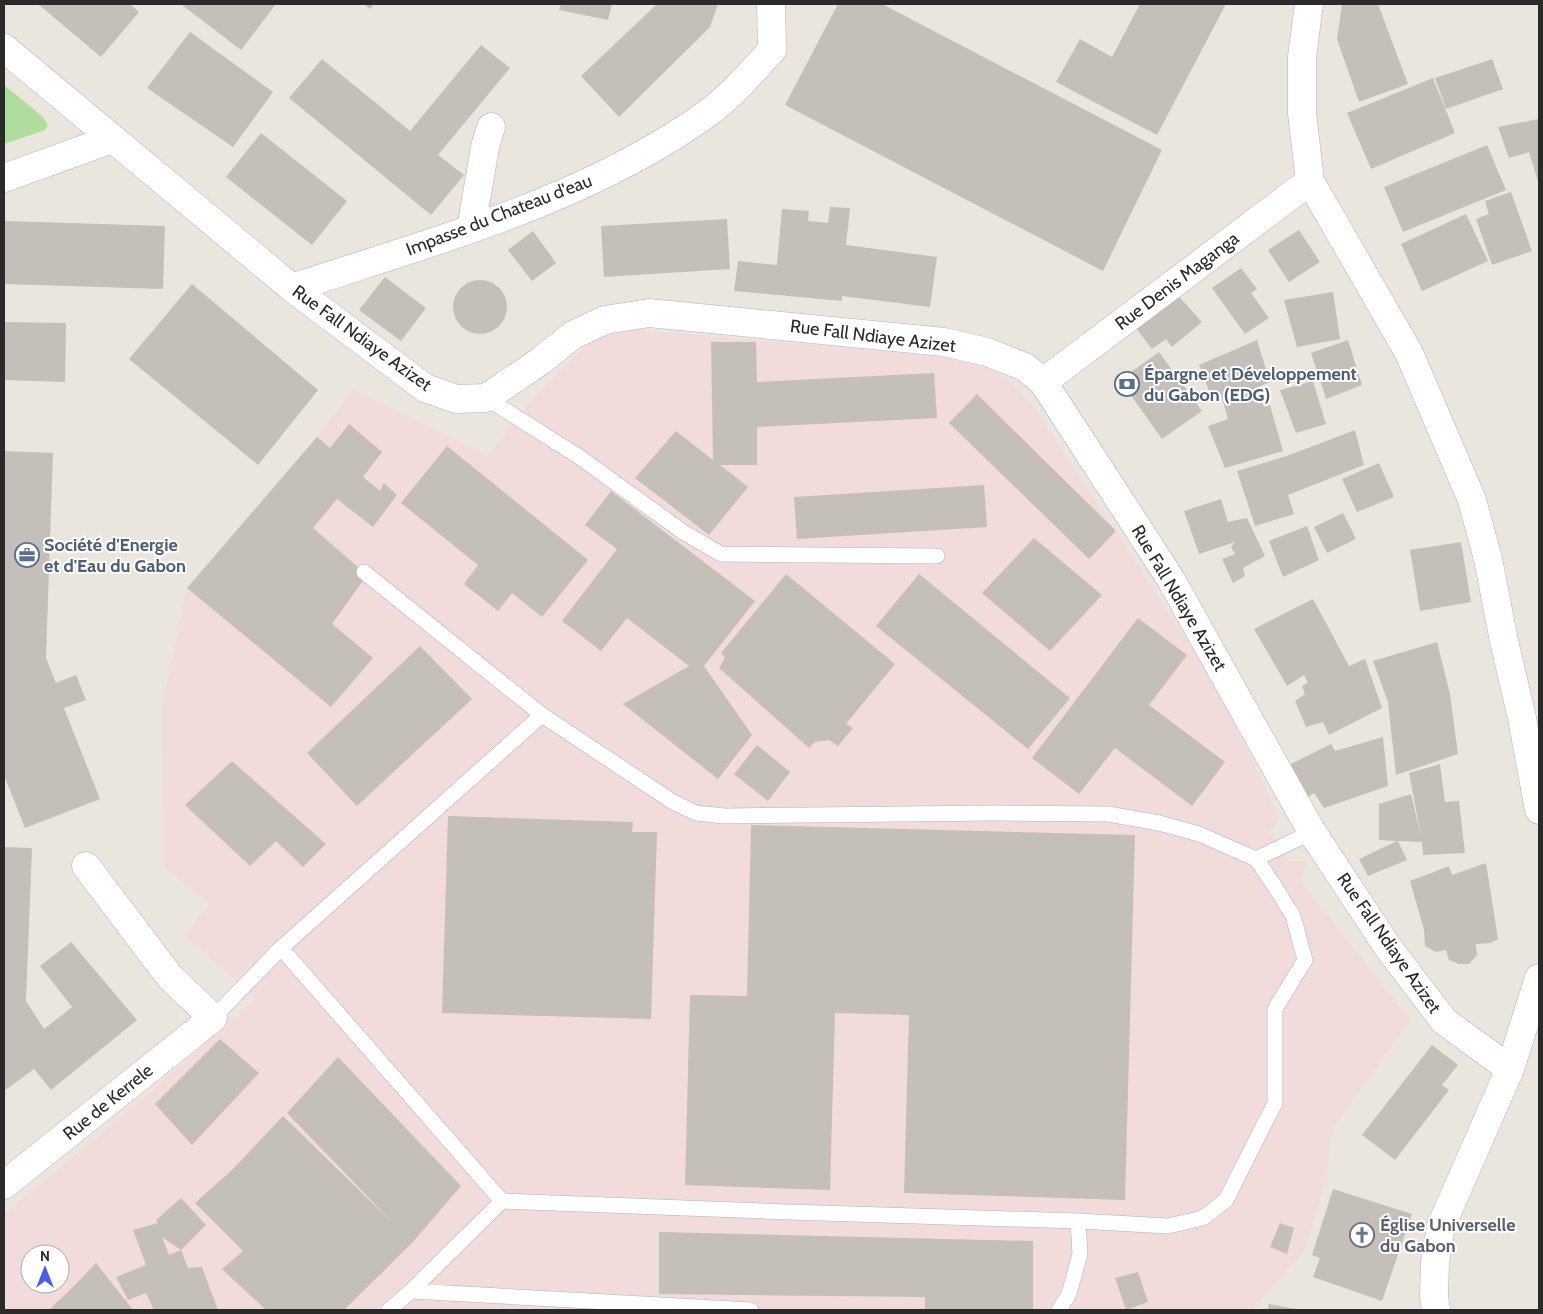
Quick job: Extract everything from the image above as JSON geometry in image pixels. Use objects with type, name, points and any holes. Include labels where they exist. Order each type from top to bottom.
[{"type":"street","name":"Impasse du Chateau d'eau","points":[[292,288],[471,229],[578,188],[658,146],[709,112],[742,84],[772,50],[771,4]]},
{"type":"street","points":[[1309,4],[1302,57],[1302,113],[1310,181],[1409,353],[1472,500],[1488,559],[1504,641],[1522,718],[1539,810]]},
{"type":"street","name":"Rue Fall Ndiaye Azizet","points":[[4,48],[292,288],[425,388],[456,399],[486,398],[573,336],[605,320],[649,313],[944,342],[987,352],[1025,367],[1043,382],[1170,578],[1312,832],[1387,946],[1444,1021],[1510,1069]]},
{"type":"street","points":[[471,229],[485,147],[491,127]]},
{"type":"street","points":[[4,178],[112,139]]},
{"type":"street","name":"Rue Denis Maganga","points":[[1043,382],[1310,181]]},
{"type":"street","points":[[86,866],[170,977],[213,1018]]},
{"type":"street","points":[[1436,1310],[1434,1296],[1435,1262],[1441,1226],[1510,1069],[1539,978]]},
{"type":"street","name":"Rue de Kerrele","points":[[4,1185],[213,1018]]},
{"type":"lane","points":[[486,398],[578,456],[683,532],[721,554],[937,556]]},
{"type":"lane","points":[[280,948],[502,1200],[1168,1226],[1202,1218],[1226,1200],[1275,1103],[1275,1009],[1305,960],[1293,916],[1256,860],[1199,834],[1158,823],[1108,814],[995,813],[724,816],[696,813],[673,802],[542,715],[364,572]]},
{"type":"lane","points":[[213,1018],[280,948],[542,715]]},
{"type":"lane","points":[[1256,860],[1312,832]]},
{"type":"lane","points":[[389,1310],[411,1291],[502,1200]]},
{"type":"lane","points":[[1059,1310],[1069,1294],[1080,1254],[1078,1221]]},
{"type":"lane","points":[[411,1291],[751,1310]]},
{"type":"shaded area","points":[[627,329],[904,353],[965,360],[997,373],[1018,388],[1035,409],[1215,683],[1279,818],[1269,831],[1289,861],[1306,861],[1301,882],[1410,1020],[1333,1128],[1324,1186],[1305,1249],[1253,1310],[4,1310],[4,1214],[123,1116],[255,1000],[244,987],[185,936],[210,904],[164,867],[163,706],[187,588],[317,437],[353,390],[488,456],[532,400],[568,363],[594,340]]},
{"type":"green space","points":[[4,85],[43,117],[48,125],[45,130],[4,144]]},
{"type":"building","points":[[38,4],[130,4],[139,12],[101,57]]},
{"type":"building","points":[[183,4],[276,4],[241,50]]},
{"type":"building","points":[[364,4],[374,4],[370,9]]},
{"type":"building","points":[[561,4],[612,4],[608,20],[559,10]]},
{"type":"building","points":[[657,4],[718,4],[710,27],[619,117],[581,76]]},
{"type":"building","points":[[838,4],[882,4],[1162,150],[1103,271],[785,105]]},
{"type":"building","points":[[1140,4],[1226,4],[1157,135],[1056,82],[1080,39],[1112,57]]},
{"type":"building","points":[[1342,4],[1378,4],[1408,84],[1359,102],[1337,39]]},
{"type":"building","points":[[190,32],[273,92],[233,147],[147,88]]},
{"type":"building","points":[[481,45],[510,68],[438,155],[464,175],[431,215],[289,98],[322,59],[410,131]]},
{"type":"building","points":[[1492,59],[1503,89],[1446,109],[1435,78]]},
{"type":"building","points":[[1433,78],[1455,133],[1371,169],[1347,113]]},
{"type":"building","points":[[1539,119],[1539,185],[1529,152],[1509,158],[1498,127]]},
{"type":"building","points":[[261,133],[347,201],[312,245],[226,177]]},
{"type":"building","points":[[1487,145],[1506,190],[1403,232],[1384,187]]},
{"type":"building","points":[[1511,192],[1532,251],[1492,265],[1476,219],[1489,214],[1485,201]]},
{"type":"building","points":[[830,207],[850,208],[846,245],[937,257],[930,307],[842,296],[842,301],[734,291],[738,261],[777,265],[782,209],[809,211],[808,221],[828,223]]},
{"type":"building","points":[[1466,214],[1488,261],[1422,291],[1401,244]]},
{"type":"building","points":[[727,219],[730,269],[604,277],[601,226]]},
{"type":"building","points":[[4,221],[165,226],[163,289],[4,284]]},
{"type":"building","points":[[1299,230],[1320,262],[1289,282],[1268,250]]},
{"type":"building","points":[[533,231],[556,263],[532,281],[508,250]]},
{"type":"building","points":[[1241,268],[1257,289],[1251,293],[1269,318],[1245,334],[1212,288]]},
{"type":"building","points":[[385,277],[426,308],[401,341],[359,310]]},
{"type":"building","points":[[480,280],[490,282],[499,288],[505,297],[507,307],[505,317],[499,326],[490,332],[480,334],[470,332],[461,326],[455,317],[453,307],[455,297],[461,288],[470,282]]},
{"type":"building","points":[[192,284],[318,390],[258,465],[129,359]]},
{"type":"building","points":[[1333,292],[1340,339],[1297,347],[1284,300]]},
{"type":"building","points":[[1176,293],[1202,322],[1172,347],[1166,339],[1152,349],[1136,328]]},
{"type":"building","points":[[4,322],[66,323],[65,382],[4,380]]},
{"type":"building","points":[[1257,340],[1270,382],[1258,387],[1264,407],[1270,405],[1283,451],[1225,468],[1208,426],[1228,419],[1221,395],[1211,396],[1199,365]]},
{"type":"building","points":[[1348,340],[1362,385],[1326,399],[1311,353]]},
{"type":"building","points":[[711,342],[756,342],[757,382],[934,373],[937,418],[757,427],[757,465],[720,465],[748,487],[709,535],[635,478],[676,431],[713,460]]},
{"type":"building","points":[[1159,352],[1202,411],[1162,439],[1120,380]]},
{"type":"building","points":[[1313,381],[1326,424],[1296,433],[1280,390]]},
{"type":"building","points":[[977,394],[1116,531],[1089,559],[949,423]]},
{"type":"building","points":[[349,424],[382,452],[363,477],[380,491],[384,483],[397,495],[373,527],[337,499],[313,528],[367,575],[332,624],[373,658],[331,707],[187,588],[317,437],[330,448]]},
{"type":"building","points":[[1355,430],[1364,465],[1288,495],[1294,514],[1255,526],[1237,471],[1287,456]]},
{"type":"building","points":[[447,446],[588,560],[542,617],[512,593],[498,611],[464,584],[478,565],[401,503]]},
{"type":"building","name":"Société d'Energie et d'Eau du Gabon","points":[[4,451],[53,453],[46,658],[56,683],[76,675],[86,700],[64,708],[100,799],[25,828],[4,775]]},
{"type":"building","points":[[1379,463],[1394,497],[1357,512],[1342,479]]},
{"type":"building","points":[[984,485],[987,527],[797,539],[794,497]]},
{"type":"building","points":[[611,491],[755,601],[704,666],[752,735],[718,779],[623,704],[689,666],[627,618],[601,651],[562,621],[617,549],[585,525]]},
{"type":"building","points":[[1221,499],[1228,522],[1247,518],[1265,556],[1243,568],[1245,576],[1233,583],[1222,559],[1235,554],[1231,547],[1235,542],[1199,554],[1184,511]]},
{"type":"building","points":[[1343,513],[1356,539],[1327,553],[1314,527]]},
{"type":"building","points":[[1307,526],[1319,560],[1283,577],[1269,541]]},
{"type":"building","points":[[1034,538],[1102,595],[1050,651],[982,593]]},
{"type":"building","points":[[1461,542],[1471,602],[1420,611],[1410,550]]},
{"type":"building","points":[[786,574],[895,664],[846,724],[853,728],[838,746],[829,740],[815,742],[809,748],[719,668],[725,658],[721,653]]},
{"type":"building","points":[[919,574],[1070,698],[1028,749],[876,626]]},
{"type":"building","points":[[1313,599],[1349,666],[1365,659],[1382,708],[1329,735],[1323,722],[1306,727],[1295,701],[1305,694],[1302,686],[1308,683],[1304,675],[1287,686],[1254,629]]},
{"type":"building","points":[[1138,618],[1187,655],[1149,705],[1225,762],[1192,806],[1115,748],[1079,794],[1032,758]]},
{"type":"building","points":[[1437,642],[1450,694],[1458,754],[1396,775],[1388,702],[1373,661]]},
{"type":"building","points":[[420,646],[472,699],[357,806],[307,753]]},
{"type":"building","points":[[1383,737],[1388,786],[1324,808],[1314,793],[1308,797],[1289,765],[1331,744],[1335,751]]},
{"type":"building","points":[[757,745],[790,772],[768,801],[734,774]]},
{"type":"building","points":[[232,761],[326,844],[303,867],[276,841],[250,866],[185,805]]},
{"type":"building","points":[[1440,764],[1445,802],[1459,801],[1465,853],[1423,855],[1422,842],[1398,841],[1407,860],[1368,876],[1359,859],[1397,841],[1379,840],[1379,804],[1411,794],[1421,836],[1409,773]]},
{"type":"building","points":[[448,816],[633,822],[632,832],[657,832],[651,1019],[442,1013]]},
{"type":"building","points":[[751,825],[1135,835],[1125,1200],[904,1193],[909,1015],[835,1013],[830,1190],[685,1185],[690,995],[747,996]]},
{"type":"building","points":[[4,847],[32,848],[26,1001],[44,1029],[72,1007],[40,966],[71,942],[137,1020],[51,1090],[34,1069],[4,1091]]},
{"type":"building","points":[[1486,863],[1498,939],[1491,943],[1476,944],[1477,955],[1469,964],[1459,964],[1449,960],[1446,950],[1436,952],[1425,946],[1424,930],[1410,881],[1449,866],[1452,875]]},
{"type":"building","points":[[220,1039],[259,1073],[192,1145],[155,1104]]},
{"type":"building","points":[[1432,1045],[1458,1065],[1442,1085],[1449,1090],[1395,1160],[1362,1135]]},
{"type":"building","points":[[338,1057],[461,1186],[412,1243],[344,1310],[266,1310],[222,1269],[243,1251],[195,1203],[233,1169],[283,1116],[394,1224],[287,1113]]},
{"type":"building","name":"Église Universelle du Gabon","points":[[1333,1189],[1412,1214],[1382,1301],[1313,1277],[1320,1258],[1312,1255]]},
{"type":"building","points":[[181,1198],[206,1225],[181,1250],[188,1268],[202,1267],[218,1310],[154,1310],[146,1293],[128,1300],[116,1277],[146,1265],[133,1230],[158,1223],[156,1220]],"holes":[[[162,1237],[181,1250],[169,1255]]]},
{"type":"building","points":[[1280,1223],[1294,1228],[1287,1254],[1270,1247]]},
{"type":"building","points":[[659,1232],[1033,1241],[1033,1310],[925,1310],[925,1297],[659,1294]]},
{"type":"building","points":[[96,1263],[133,1310],[49,1310],[66,1294],[70,1294],[70,1290]]},
{"type":"building","points":[[1138,1272],[1148,1302],[1126,1310],[1115,1278]]},
{"type":"building","points":[[1269,1304],[1296,1309],[1267,1310]]},
{"type":"place","name":"Épargne et Développement du Gabon (EDG)","points":[[1127,384]]},
{"type":"place","name":"Société d'Energie et d'Eau du Gabon","points":[[27,555]]},
{"type":"place","name":"Église Universelle du Gabon","points":[[1362,1235]]}]
